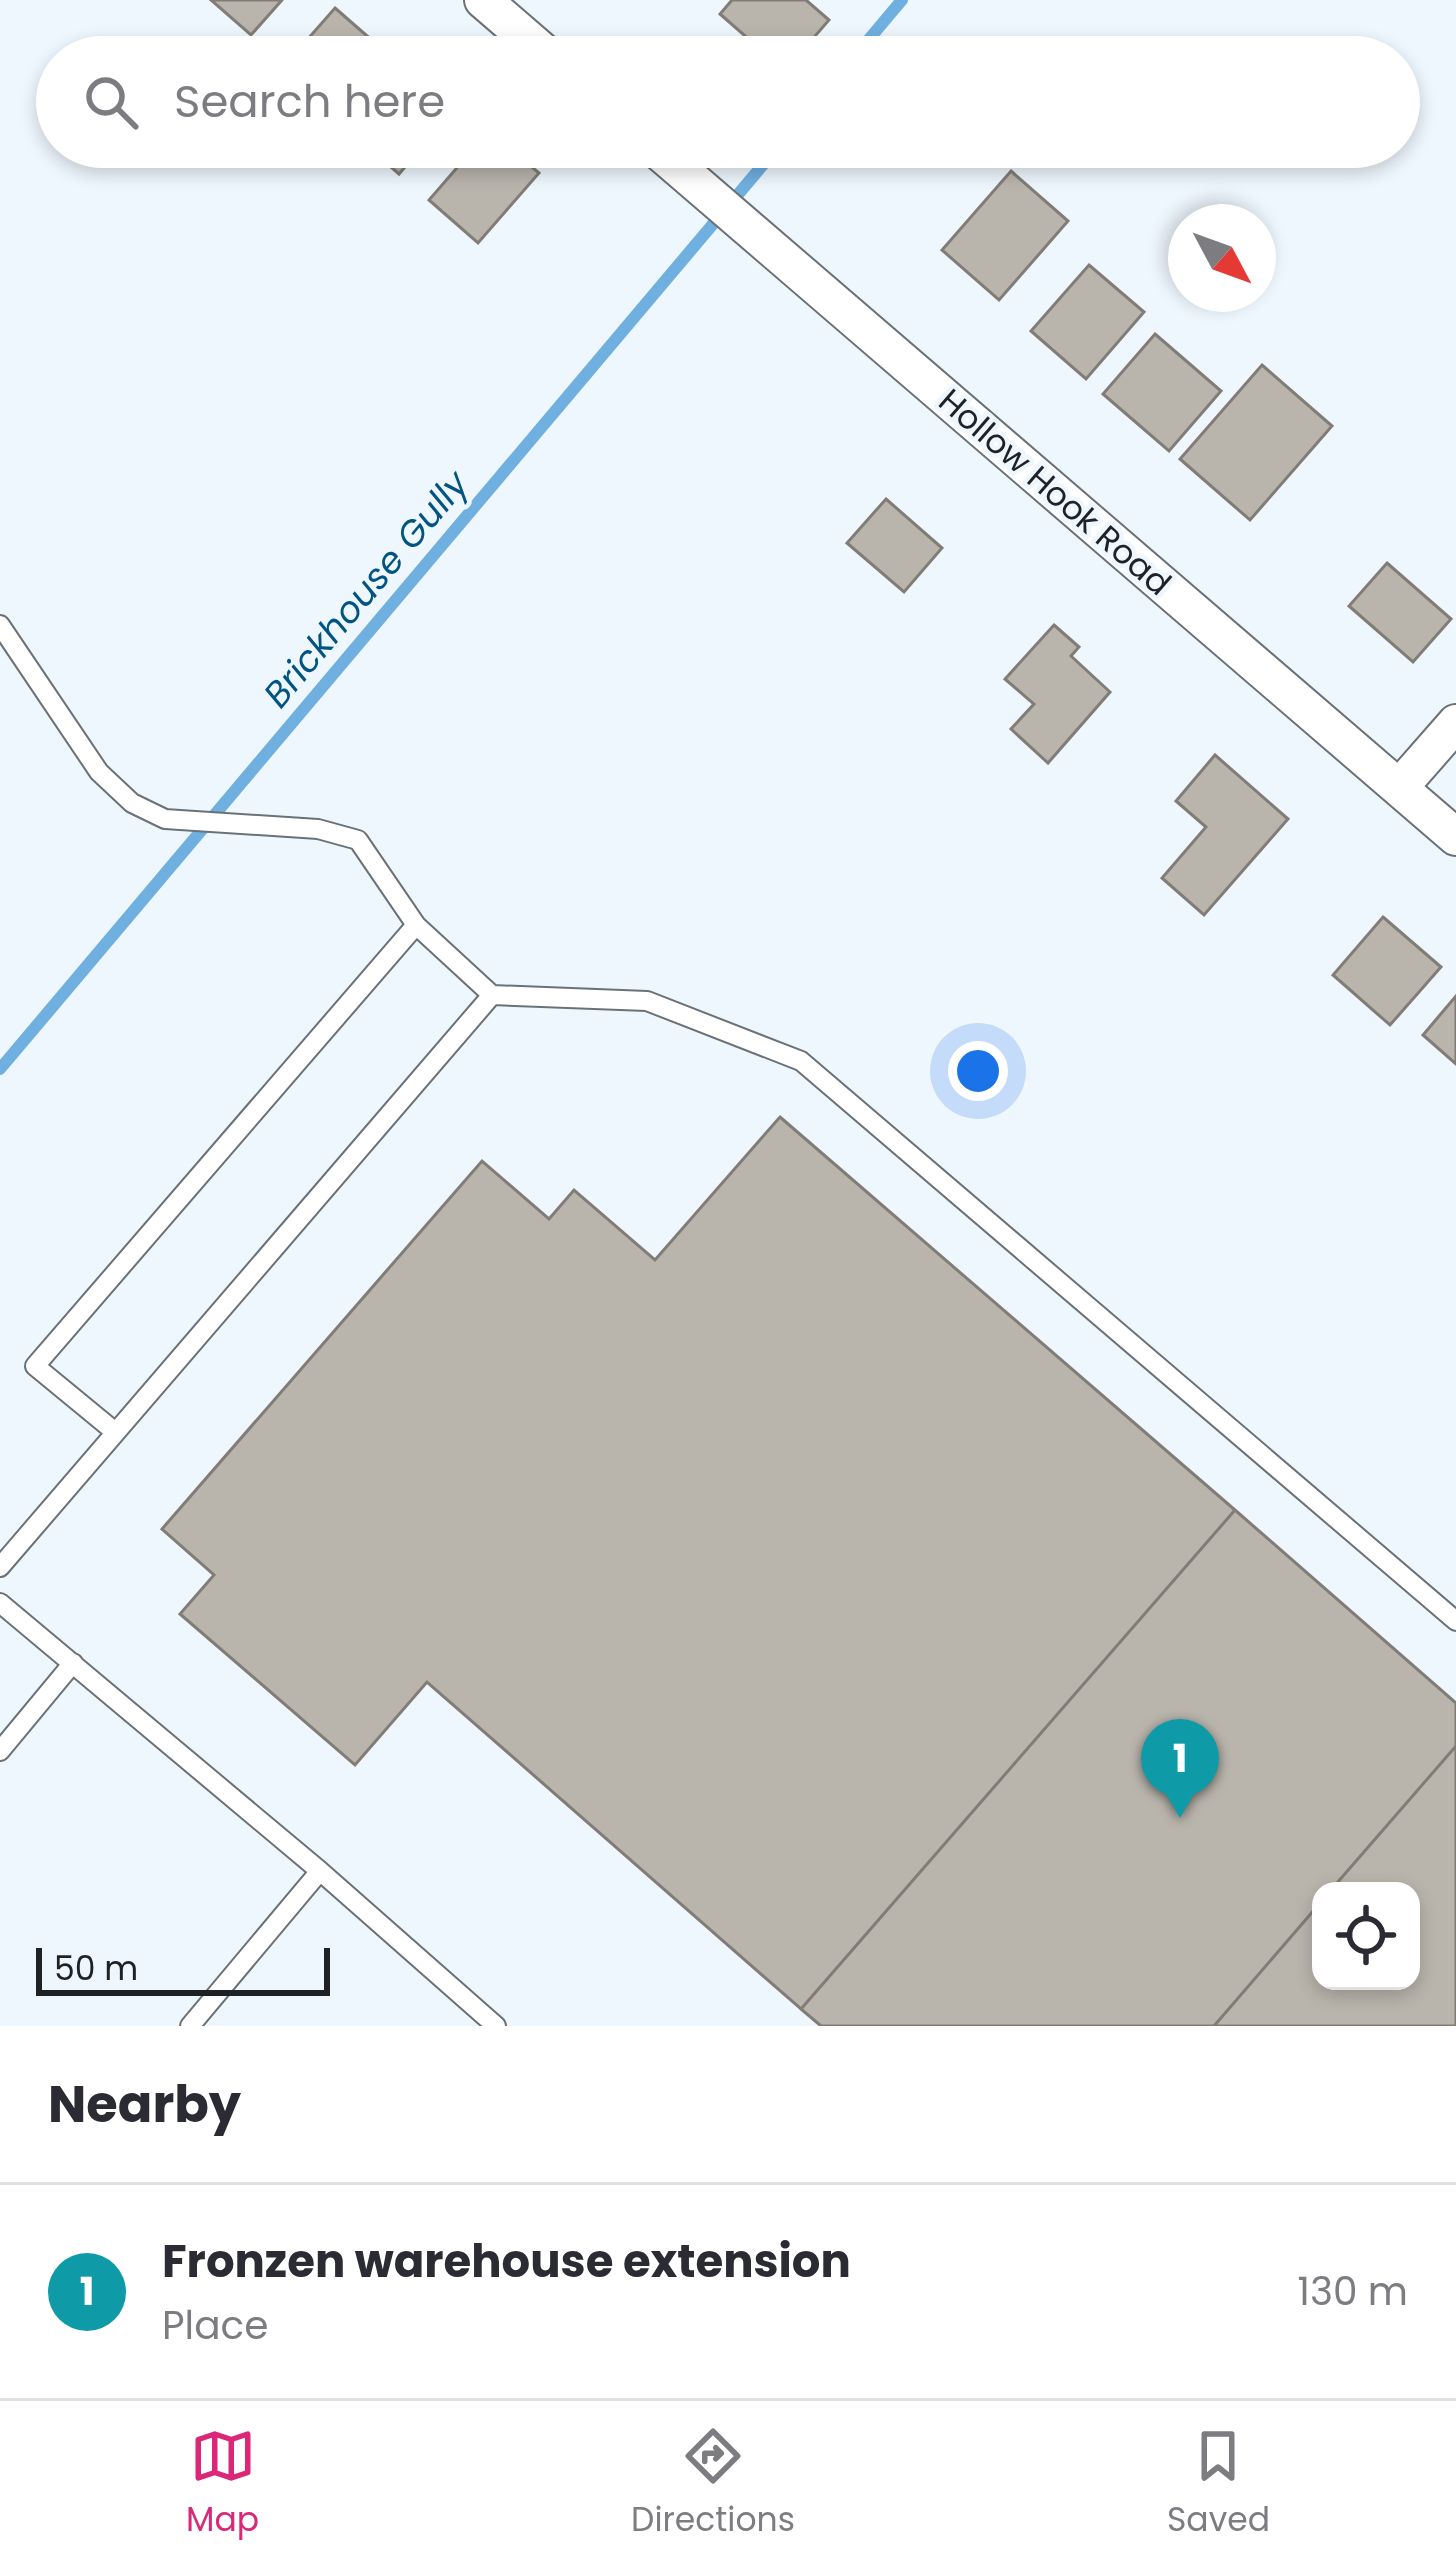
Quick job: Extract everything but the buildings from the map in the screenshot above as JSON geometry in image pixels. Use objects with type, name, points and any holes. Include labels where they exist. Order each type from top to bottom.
[{"type":"street","points":[[483,0],[525,36]]},
{"type":"street","name":"Hollow Hook Road","points":[[678,168],[1456,837]]},
{"type":"street","points":[[1399,788],[1456,723]]},
{"type":"lane","points":[[0,626],[99,772],[132,802],[165,819],[318,829],[358,840],[416,925],[492,995],[646,1001],[801,1060],[1456,1622]]},
{"type":"lane","points":[[114,1431],[35,1366],[416,925]]},
{"type":"lane","points":[[0,1567],[492,995]]},
{"type":"lane","points":[[0,1603],[320,1871],[496,2026]]},
{"type":"lane","points":[[0,1751],[73,1663]]},
{"type":"lane","points":[[190,2026],[320,1871]]},
{"type":"waterway","name":"Brickhouse Gully","points":[[872,36],[902,0]]},
{"type":"waterway","name":"Brickhouse Gully","points":[[0,1069],[760,168]]},
{"type":"place","name":"Fronzen warehouse extension","points":[[1180,1818]]}]
